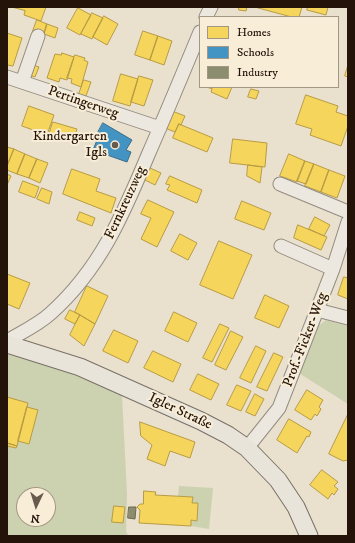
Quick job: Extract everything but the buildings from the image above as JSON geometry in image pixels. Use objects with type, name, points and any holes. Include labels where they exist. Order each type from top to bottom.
[{"type":"main road","name":"Igler Straße","points":[[7,342],[56,358],[113,381],[228,435],[247,448],[278,480],[288,493],[303,520],[309,536]]},
{"type":"street","points":[[206,16],[211,7]]},
{"type":"street","points":[[22,82],[38,36]]},
{"type":"street","name":"Fernkreuzweg","points":[[7,342],[37,324],[60,304],[95,262],[110,239],[124,211],[199,39]]},
{"type":"street","name":"Pertingerweg","points":[[7,77],[160,128]]},
{"type":"street","points":[[280,184],[348,212]]},
{"type":"street","name":"Prof.-Ficker-Weg","points":[[247,448],[278,408],[333,269],[348,222]]},
{"type":"street","points":[[281,246],[333,269]]},
{"type":"street","points":[[317,310],[348,318]]},
{"type":"green space","points":[[326,320],[348,326],[348,404],[294,370],[313,330]]},
{"type":"green space","points":[[7,354],[55,367],[122,395],[127,494],[126,531],[128,536],[7,536]]},
{"type":"green space","points":[[179,486],[213,488],[209,529],[191,526],[191,520],[197,521],[198,504],[192,503],[193,497],[178,496]]},
{"type":"place","name":"Kindergarten Igls","points":[[115,145]]}]
